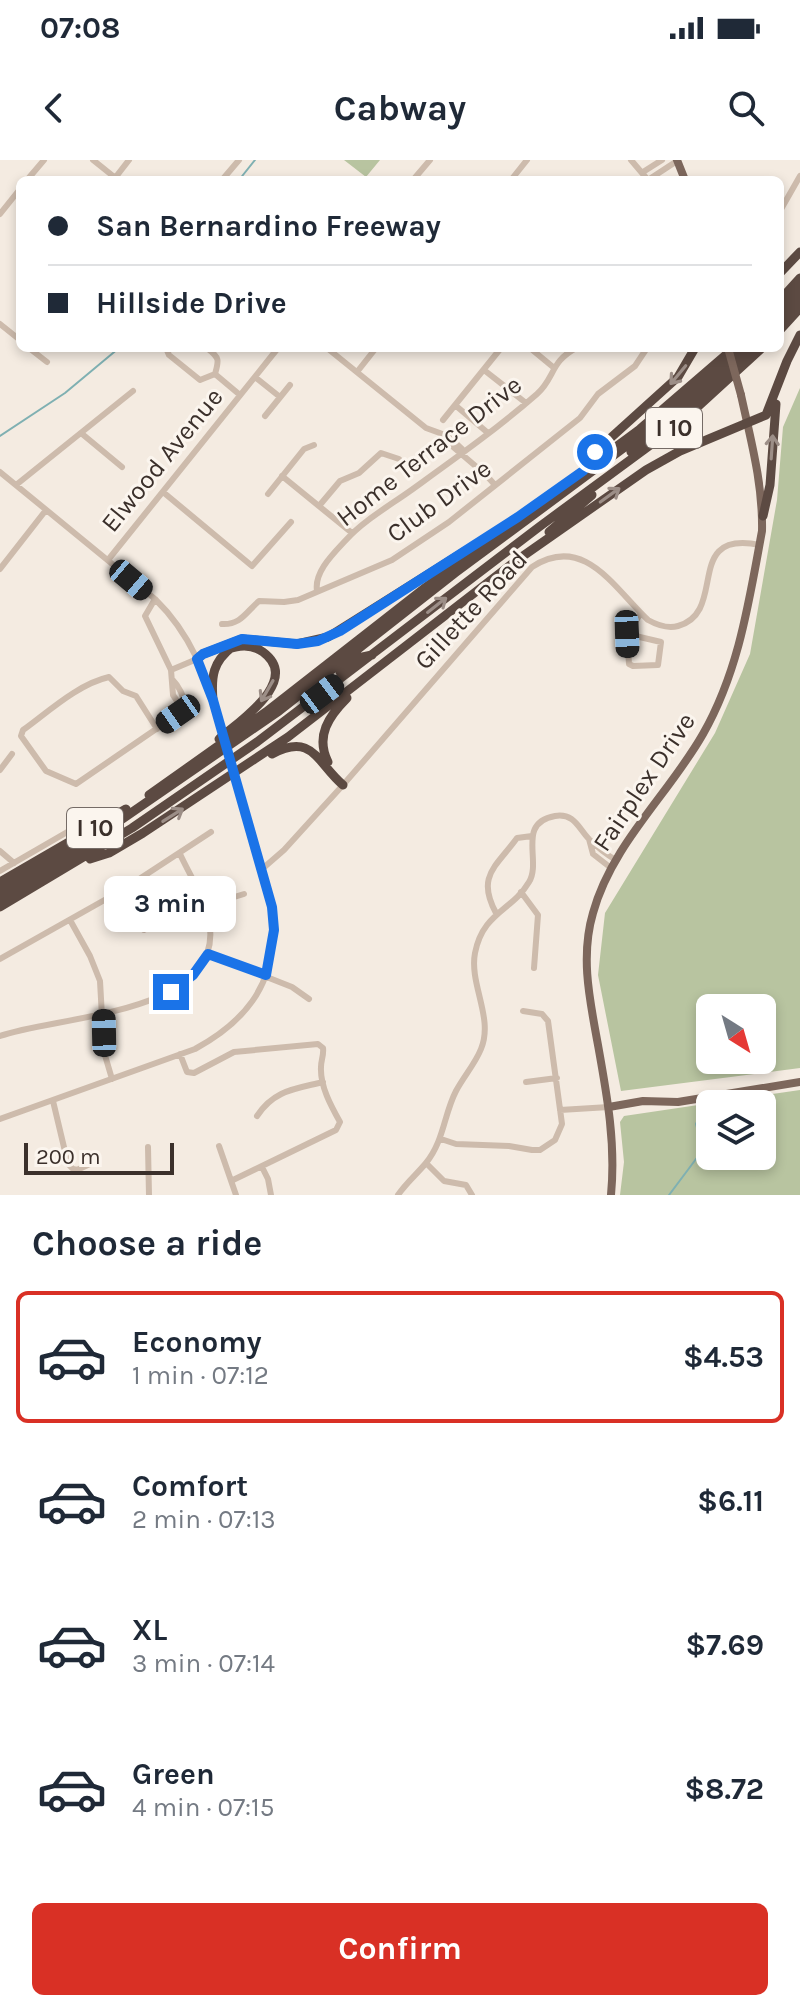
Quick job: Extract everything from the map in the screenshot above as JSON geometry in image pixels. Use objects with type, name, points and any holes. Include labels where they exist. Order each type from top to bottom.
[{"type":"highway","points":[[784,269],[800,252]]},
{"type":"highway","points":[[784,296],[800,278]]},
{"type":"highway","points":[[784,306],[800,288]]},
{"type":"highway","points":[[784,315],[800,298]]},
{"type":"highway","points":[[784,326],[800,308]]},
{"type":"highway","points":[[79,862],[109,853],[288,737],[513,563],[657,463],[762,418],[769,411],[800,335]]},
{"type":"highway","points":[[583,471],[595,452],[678,377],[693,352]]},
{"type":"highway","name":"I 10","points":[[0,882],[94,829],[266,712],[518,517],[660,413],[727,352]]},
{"type":"highway","points":[[0,891],[126,817],[279,711],[455,573],[660,421],[738,352]]},
{"type":"highway","points":[[577,499],[585,486],[694,402],[748,352]]},
{"type":"highway","name":"I 10","points":[[0,907],[79,862],[196,786],[638,455],[704,403],[758,352]]},
{"type":"highway","points":[[763,516],[770,485],[771,441],[781,377]]},
{"type":"highway","points":[[513,563],[638,455]]},
{"type":"highway","points":[[197,659],[242,639],[297,644],[328,637],[518,517]]},
{"type":"highway","points":[[186,768],[264,700],[273,685],[273,668],[266,654],[252,646],[232,647],[205,659],[197,659]]},
{"type":"highway","points":[[213,700],[212,672],[232,647]]},
{"type":"highway","points":[[0,899],[168,796],[358,658],[376,654]]},
{"type":"highway","points":[[343,785],[326,758],[323,743],[325,727],[334,710],[375,669]]},
{"type":"highway","points":[[225,780],[280,750],[295,746],[316,754],[343,785]]},
{"type":"main road","name":"Fairplex Drive","points":[[611,1195],[612,1133],[589,998],[586,958],[592,915],[614,864],[684,765],[718,705],[741,641],[763,516],[760,476],[732,352]]},
{"type":"main road","points":[[609,1107],[643,1101],[678,1102],[800,1082]]},
{"type":"street","points":[[30,176],[44,160]]},
{"type":"street","points":[[93,160],[112,176]]},
{"type":"street","points":[[225,176],[239,160]]},
{"type":"street","points":[[416,176],[430,160]]},
{"type":"street","points":[[514,176],[527,160]]},
{"type":"street","points":[[631,160],[646,176]]},
{"type":"street","points":[[643,172],[662,160]]},
{"type":"street","points":[[654,176],[677,161]]},
{"type":"street","points":[[784,204],[800,176]]},
{"type":"street","points":[[0,214],[16,194]]},
{"type":"street","points":[[0,324],[16,337]]},
{"type":"street","points":[[34,352],[47,362]]},
{"type":"street","points":[[168,352],[200,380],[215,374],[220,362],[212,352]]},
{"type":"street","name":"Elwood Avenue","points":[[108,560],[275,352]]},
{"type":"street","points":[[332,352],[426,428],[462,449],[462,454],[495,485]]},
{"type":"street","points":[[357,372],[373,352]]},
{"type":"street","points":[[443,420],[498,352]]},
{"type":"street","points":[[535,352],[553,367]]},
{"type":"street","name":"Home Terrace Drive","points":[[317,591],[317,576],[352,533],[462,454],[526,403],[544,387],[553,367],[571,352]]},
{"type":"street","name":"Club Drive","points":[[222,624],[242,619],[259,601],[291,602],[392,560],[449,522],[580,418],[598,394],[635,366],[644,352]]},
{"type":"street","points":[[484,370],[526,403]]},
{"type":"street","points":[[215,374],[240,395]]},
{"type":"street","points":[[255,377],[280,397]]},
{"type":"street","points":[[265,416],[290,385]]},
{"type":"street","points":[[16,485],[133,391]]},
{"type":"street","points":[[455,405],[488,433]]},
{"type":"street","points":[[81,433],[122,467]]},
{"type":"street","points":[[268,494],[304,449],[314,445]]},
{"type":"street","points":[[319,506],[340,481],[359,473],[376,455],[381,453],[399,459]]},
{"type":"street","points":[[0,472],[155,599],[177,623],[197,659],[213,700],[272,907],[274,930],[266,975],[254,999],[219,1036],[180,1054],[0,1119]]},
{"type":"street","points":[[282,476],[352,533]]},
{"type":"street","points":[[163,492],[252,566],[291,522]]},
{"type":"street","points":[[0,569],[46,510]]},
{"type":"street","name":"Gillette Road","points":[[261,870],[284,850],[343,785],[524,575],[542,560],[552,556],[572,556],[591,563],[655,624],[673,627],[689,621],[701,609],[710,565],[716,554],[737,542],[760,545]]},
{"type":"street","points":[[155,599],[145,616],[171,670],[173,695],[183,710]]},
{"type":"street","points":[[627,634],[661,642],[658,665],[629,664],[627,634],[641,613]]},
{"type":"street","points":[[171,670],[197,659]]},
{"type":"street","points":[[157,729],[136,696],[123,691],[109,677],[90,685],[48,712],[23,730],[21,736],[46,771],[76,784],[157,729],[186,707],[172,679]]},
{"type":"street","points":[[173,695],[181,692]]},
{"type":"street","points":[[0,770],[12,754]]},
{"type":"street","points":[[496,913],[486,884],[489,875],[517,838],[532,836],[546,820],[562,816],[578,823],[597,852],[614,864]]},
{"type":"street","points":[[0,871],[88,820]]},
{"type":"street","points":[[0,959],[124,889],[211,832]]},
{"type":"street","points":[[398,1195],[426,1163],[441,1139],[455,1093],[482,1047],[484,1021],[474,955],[483,928],[521,892],[533,873],[532,836]]},
{"type":"street","points":[[0,851],[14,863]]},
{"type":"street","points":[[0,1036],[103,1015],[171,992],[193,975],[208,954],[210,929],[205,906],[180,854]]},
{"type":"street","points":[[124,889],[144,930]]},
{"type":"street","points":[[521,892],[538,915],[534,968]]},
{"type":"street","points":[[205,906],[244,894]]},
{"type":"street","points":[[70,920],[100,981],[104,1052],[112,1079]]},
{"type":"street","points":[[208,954],[266,975],[309,999]]},
{"type":"street","points":[[441,1139],[456,1144],[540,1150],[555,1140],[559,1133],[560,1110],[548,1021],[542,1014],[523,1011]]},
{"type":"street","points":[[180,1054],[187,1072],[194,1073],[234,1052],[318,1044],[323,1048],[323,1082],[330,1105],[340,1122],[336,1130],[233,1180]]},
{"type":"street","points":[[526,1082],[557,1078]]},
{"type":"street","points":[[257,1116],[267,1100],[323,1082]]},
{"type":"street","points":[[53,1101],[68,1164],[77,1170],[92,1163]]},
{"type":"street","points":[[560,1110],[609,1107]]},
{"type":"street","points":[[219,1146],[236,1195]]},
{"type":"street","points":[[148,1147],[149,1195]]},
{"type":"street","points":[[426,1163],[444,1181],[466,1185],[472,1195]]},
{"type":"street","points":[[262,1167],[271,1195]]},
{"type":"green space","points":[[344,160],[380,160],[365,176]]},
{"type":"green space","points":[[800,388],[800,1068],[776,1071],[776,994],[696,994],[696,1074],[753,1074],[621,1091],[598,975],[605,913],[715,733],[750,654],[777,500],[783,427]]},
{"type":"green space","points":[[800,1090],[800,1195],[620,1195],[624,1162],[620,1122],[624,1116],[696,1105],[696,1170],[776,1170],[776,1094]]},
{"type":"waterway","points":[[242,176],[255,160]]},
{"type":"waterway","points":[[0,436],[65,393],[114,352]]},
{"type":"waterway","points":[[669,1195],[696,1159]]},
{"type":"route","points":[[171,992],[193,975],[208,954],[266,975],[274,930],[268,889],[213,700],[197,659],[234,640],[250,638],[286,645],[318,641],[340,631],[518,517],[583,471],[595,452]]}]
